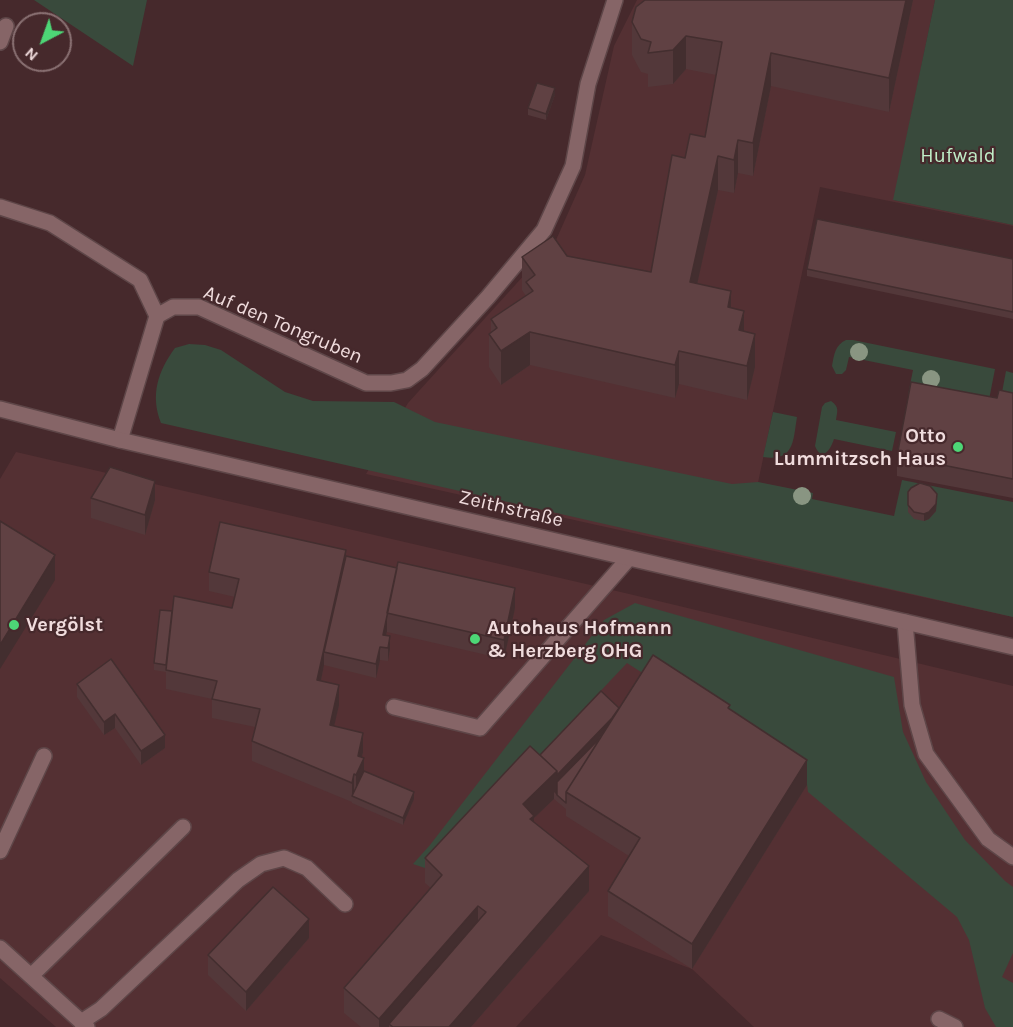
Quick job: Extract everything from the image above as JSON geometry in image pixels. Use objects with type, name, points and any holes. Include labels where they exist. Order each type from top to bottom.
[{"type":"street","name":"Auf den Tongruben","points":[[157,316],[173,307],[199,307],[366,383],[392,383],[407,380],[422,369],[488,297],[544,230],[573,166],[588,84],[615,0]]},
{"type":"street","points":[[0,42],[6,26]]},
{"type":"street","points":[[0,207],[50,224],[140,280],[157,316],[120,440]]},
{"type":"street","name":"Zeithstraße","points":[[0,409],[120,440],[1013,647]]},
{"type":"street","points":[[394,707],[480,728],[629,558]]},
{"type":"street","points":[[905,622],[912,705],[926,754],[988,839],[1013,857]]},
{"type":"street","points":[[0,851],[44,756]]},
{"type":"street","points":[[31,976],[183,826]]},
{"type":"street","points":[[0,948],[84,1024],[238,880],[261,864],[284,858],[307,868],[345,904]]},
{"type":"street","points":[[939,1019],[955,1027]]},
{"type":"shaded area","points":[[637,0],[935,0],[894,200],[1013,226],[820,187],[755,497],[1013,549],[1013,617],[366,474],[408,403],[556,240],[585,175],[614,46]]},
{"type":"shaded area","points":[[16,452],[625,593],[1013,686],[1013,1027],[754,1027],[692,969],[601,935],[516,1027],[56,1027],[0,978],[0,479]]},
{"type":"green space","points":[[34,0],[147,0],[133,66],[72,25],[72,12],[52,12]]},
{"type":"green space","name":"Hufwald","points":[[935,0],[1013,0],[1013,225],[893,200]]},
{"type":"green space","points":[[846,340],[995,369],[987,410],[908,395],[913,370],[849,357],[846,370],[842,374],[836,374],[832,366],[834,354],[839,345]]},
{"type":"green space","points":[[189,344],[205,345],[221,350],[285,392],[313,401],[394,402],[435,422],[732,484],[758,482],[813,493],[812,499],[894,516],[902,480],[1013,502],[1013,617],[161,423],[156,403],[160,374],[175,348]]},
{"type":"green space","points":[[1006,371],[1013,373],[1013,405],[1000,403]]},
{"type":"green space","points":[[831,401],[837,408],[836,420],[896,432],[892,451],[834,439],[826,453],[820,453],[815,446],[822,407]]},
{"type":"green space","points":[[773,412],[797,417],[793,441],[787,453],[773,458],[763,457]]},
{"type":"green space","points":[[635,603],[894,677],[903,732],[926,782],[965,840],[1013,887],[1013,953],[1002,977],[1013,983],[1013,1027],[996,1027],[985,1008],[969,940],[957,917],[808,792],[807,784],[730,729],[627,663],[431,870],[413,864],[604,620]]},
{"type":"building","points":[[645,0],[906,0],[889,78],[771,53],[753,143],[738,140],[734,160],[718,156],[690,282],[731,291],[728,307],[744,311],[739,330],[755,334],[747,366],[679,351],[675,365],[530,332],[501,351],[489,334],[497,328],[491,319],[533,291],[526,282],[535,275],[522,257],[553,236],[567,256],[651,272],[672,155],[685,158],[690,134],[705,137],[722,42],[686,36],[673,50],[648,53],[651,42],[641,39],[632,22],[636,7]]},
{"type":"building","points":[[537,83],[555,88],[546,114],[528,108]]},
{"type":"building","points":[[817,219],[1013,259],[1013,312],[807,269]]},
{"type":"building","name":"Otto Lummitzsch Haus","points":[[911,382],[997,398],[999,390],[1013,393],[1013,479],[897,456]]},
{"type":"building","points":[[110,467],[155,481],[145,515],[91,498]]},
{"type":"building","points":[[920,483],[930,486],[937,494],[936,504],[924,514],[914,512],[908,505],[908,492]]},
{"type":"building","name":"Vergölst","points":[[0,521],[55,555],[0,645]]},
{"type":"building","points":[[220,522],[346,550],[317,680],[339,685],[330,725],[363,733],[358,756],[364,758],[356,775],[354,774],[352,783],[252,741],[260,709],[212,699],[217,681],[166,670],[174,596],[232,608],[239,579],[209,572]]},
{"type":"building","points":[[346,556],[397,568],[383,635],[390,636],[388,648],[380,647],[376,664],[324,652]]},
{"type":"building","points":[[398,562],[515,588],[504,640],[387,613]]},
{"type":"building","points":[[160,610],[172,611],[166,665],[154,663]]},
{"type":"building","points":[[653,655],[730,705],[728,708],[807,760],[692,944],[608,891],[640,838],[566,792]]},
{"type":"building","points":[[111,659],[165,735],[141,751],[115,714],[104,722],[77,684]]},
{"type":"building","points":[[601,691],[619,708],[557,775],[557,771],[540,755]]},
{"type":"building","points":[[601,737],[566,792],[566,803],[557,795],[557,782]]},
{"type":"building","points":[[530,746],[557,771],[523,804],[534,816],[530,819],[589,866],[449,1027],[393,1027],[389,1024],[486,912],[478,906],[379,1019],[344,988],[442,875],[425,858]]},
{"type":"building","points":[[364,771],[414,792],[403,818],[352,796]]},
{"type":"building","points":[[273,887],[309,919],[246,992],[208,955]]},
{"type":"place","name":"Otto Lummitzsch Haus","points":[[958,447]]},
{"type":"place","name":"Vergölst","points":[[14,625]]},
{"type":"place","name":"Autohaus Hofmann & Herzberg OHG","points":[[475,639]]}]
